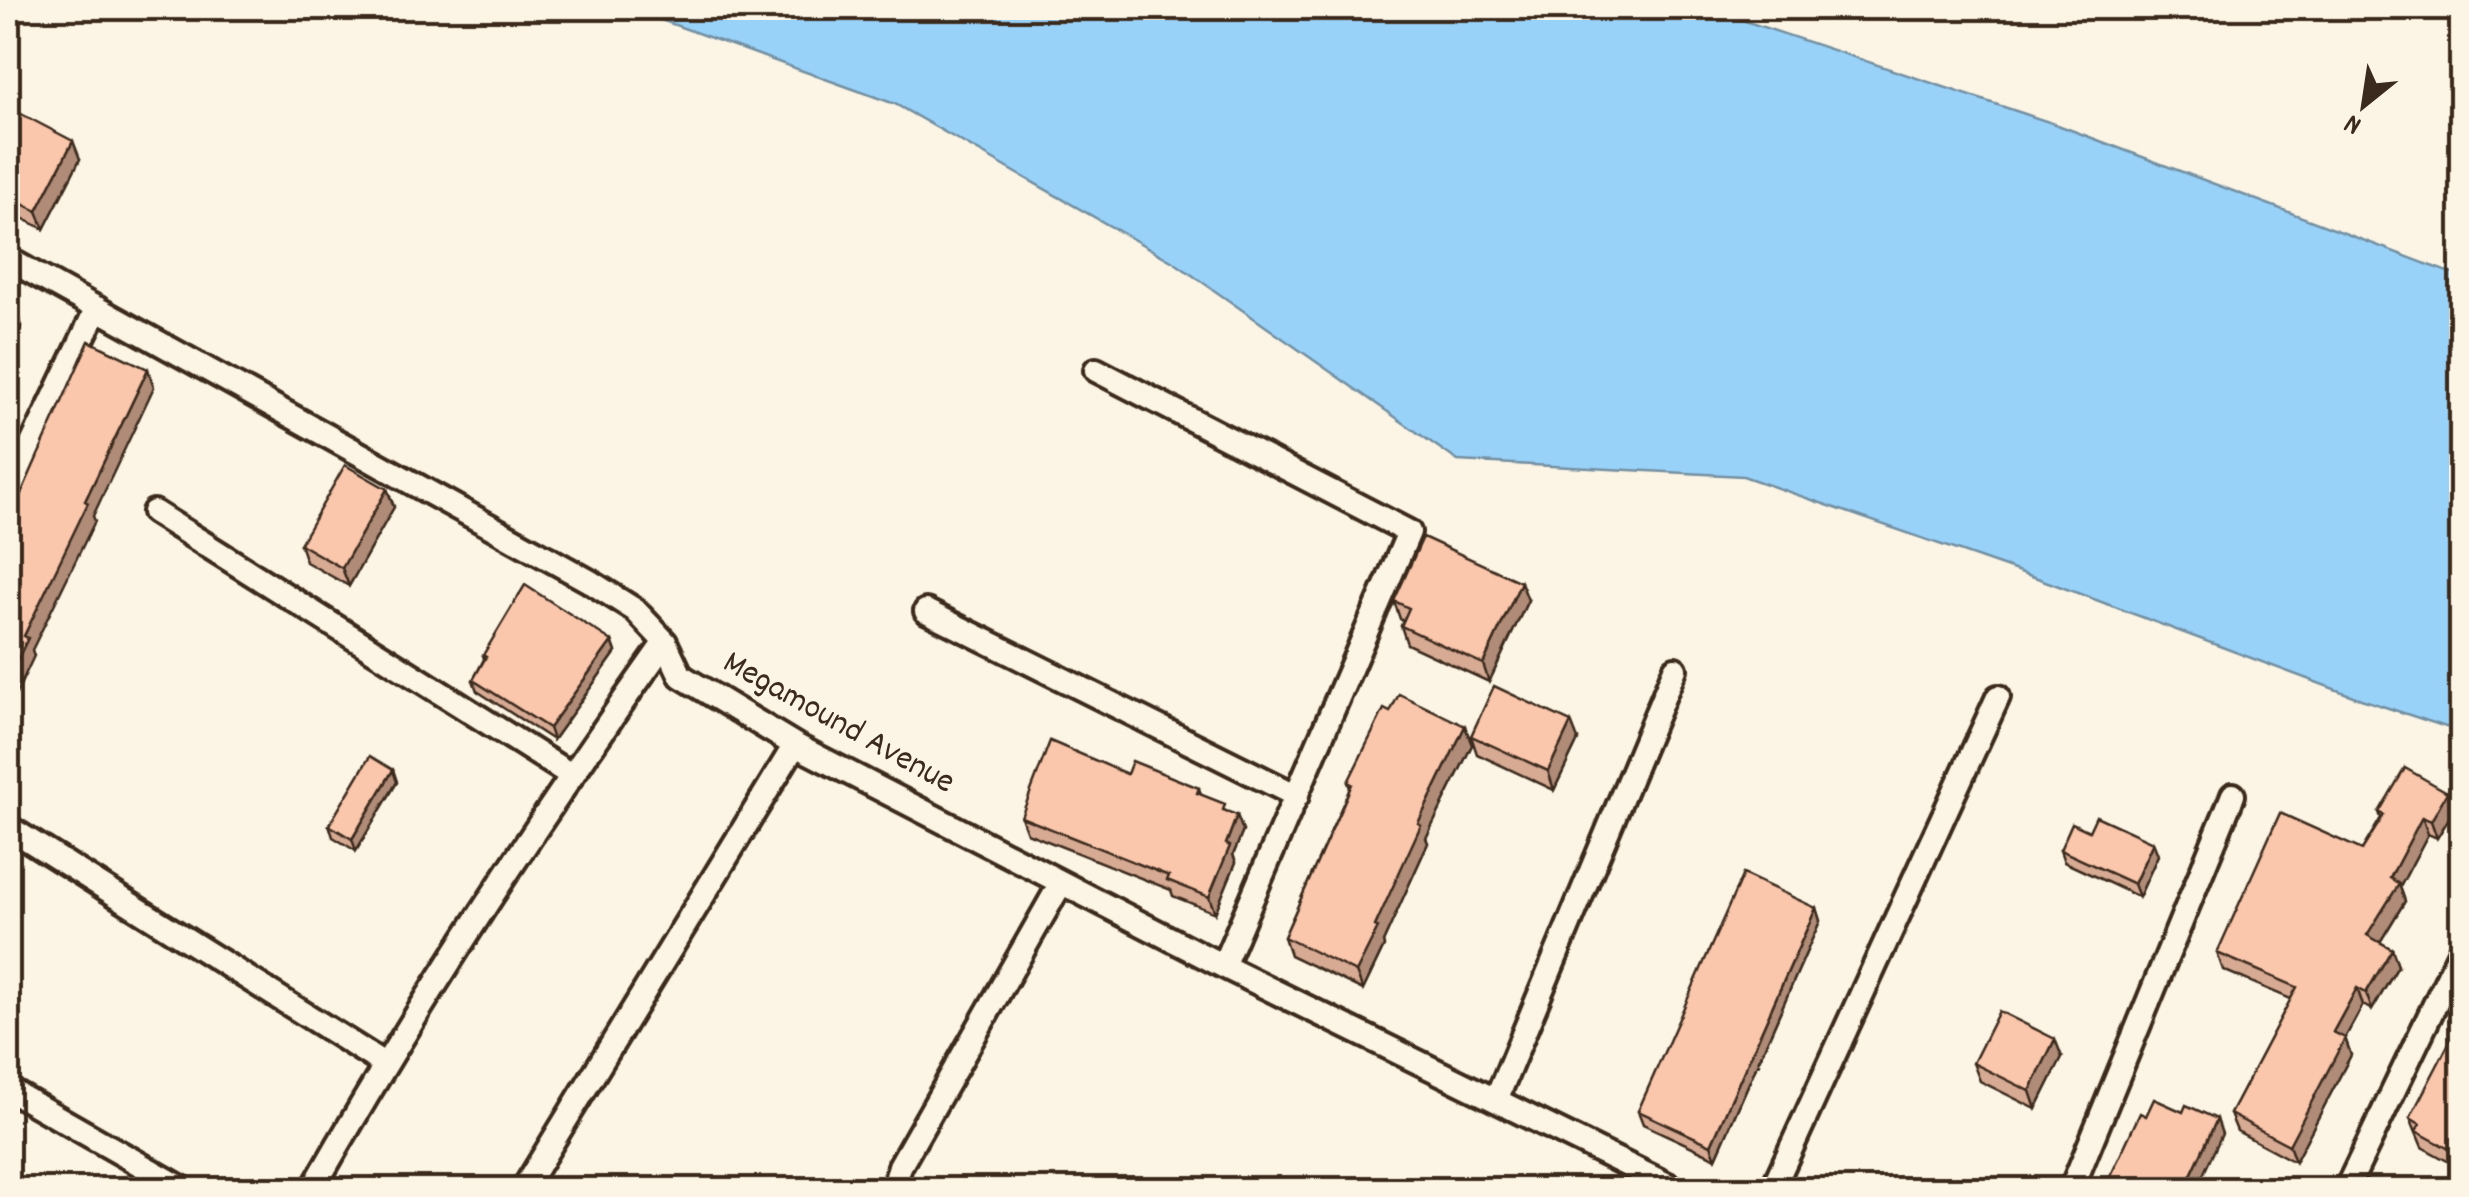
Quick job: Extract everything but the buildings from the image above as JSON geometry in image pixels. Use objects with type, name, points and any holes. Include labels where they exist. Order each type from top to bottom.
[{"type":"street","name":"Megamound Avenue","points":[[8,259],[589,581],[635,610],[665,642],[681,676],[795,746],[1224,966],[1678,1190]]},
{"type":"street","points":[[8,494],[97,308]]},
{"type":"street","points":[[1096,370],[1409,532],[1224,966]]},
{"type":"street","points":[[154,512],[571,775]]},
{"type":"street","points":[[926,611],[1297,796]]},
{"type":"street","points":[[312,1190],[384,1064],[571,775],[665,642]]},
{"type":"street","points":[[1496,1100],[1675,669]]},
{"type":"street","points":[[1772,1190],[1998,697]]},
{"type":"street","points":[[523,1190],[795,746]]},
{"type":"street","points":[[2070,1190],[2233,795]]},
{"type":"street","points":[[8,826],[384,1064]]},
{"type":"street","points":[[905,1190],[895,1184],[900,1166],[1061,882]]},
{"type":"street","points":[[2346,1190],[2462,948]]},
{"type":"street","points":[[8,1089],[185,1190]]},
{"type":"water","points":[[643,8],[1706,8],[2055,124],[2461,277],[2461,732],[1743,476],[1458,461],[1175,263],[895,104],[647,15]]}]
